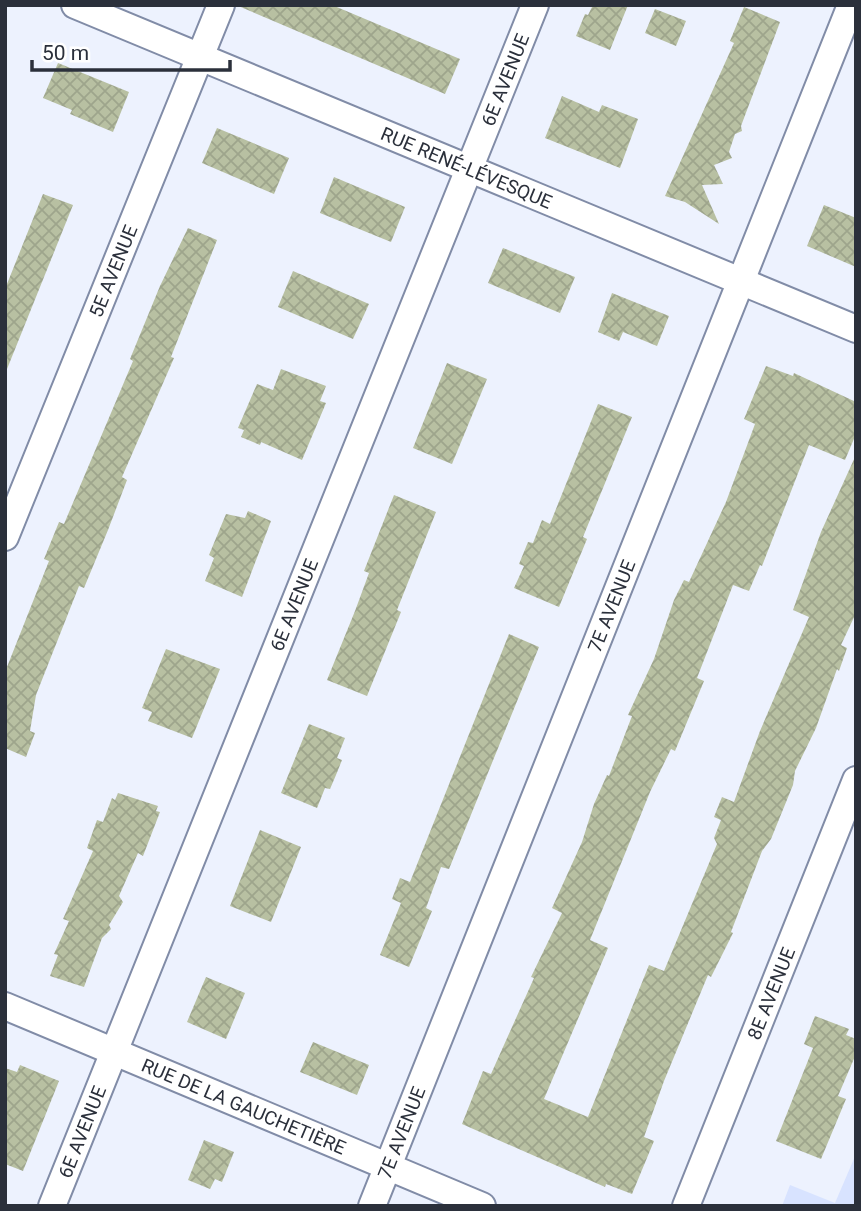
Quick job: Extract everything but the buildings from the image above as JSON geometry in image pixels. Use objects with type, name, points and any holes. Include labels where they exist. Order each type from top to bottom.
[{"type":"street","name":"RUE RENÉ-LÉVESQUE","points":[[75,5],[856,329]]},
{"type":"street","name":"5E AVENUE","points":[[5,537],[221,5]]},
{"type":"street","name":"6E AVENUE","points":[[52,1206],[536,5]]},
{"type":"street","name":"7E AVENUE","points":[[372,1206],[850,5]]},
{"type":"street","name":"8E AVENUE","points":[[685,1206],[856,780]]},
{"type":"street","name":"RUE DE LA GAUCHETIÈRE","points":[[5,1006],[482,1206]]},
{"type":"shaded area","points":[[856,1154],[856,1206],[782,1206],[790,1185],[835,1203]]}]
